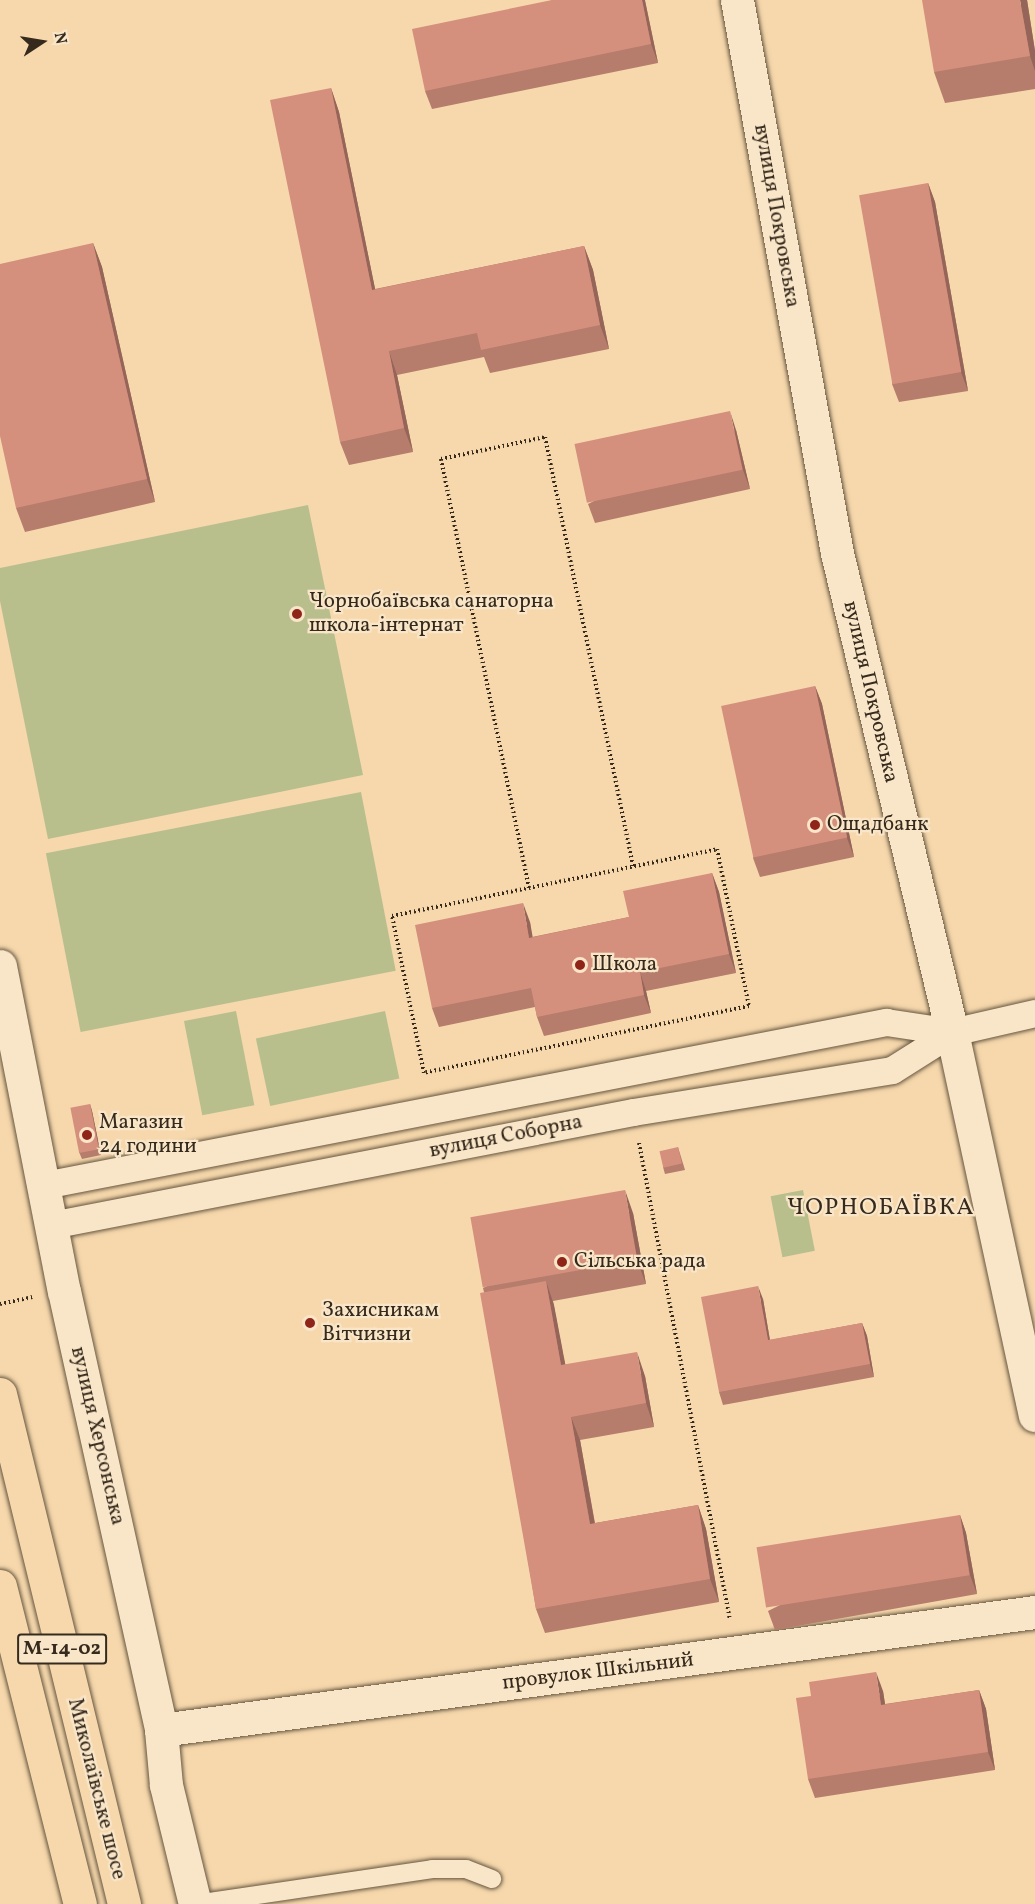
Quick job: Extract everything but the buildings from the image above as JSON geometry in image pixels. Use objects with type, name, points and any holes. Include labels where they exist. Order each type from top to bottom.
[{"type":"main road","name":"Миколаївське шосе","points":[[0,1394],[124,1904]]},
{"type":"main road","name":"Миколаївське шосе","points":[[0,1586],[80,1904]]},
{"type":"street","name":"вулиця Покровська","points":[[736,0],[837,553],[952,1032],[1035,1415]]},
{"type":"street","name":"вулиця Херсонська","points":[[0,966],[51,1225],[161,1730],[166,1785],[195,1904]]},
{"type":"street","name":"вулиця Соборна","points":[[51,1225],[633,1113],[892,1070],[952,1032],[1035,1013]]},
{"type":"street","name":"вулиця Соборна","points":[[44,1185],[886,1022],[952,1032]]},
{"type":"street","name":"провулок Шкільний","points":[[161,1730],[737,1655],[1035,1612]]},
{"type":"lane","points":[[195,1904],[432,1869],[466,1869],[492,1879]]},
{"type":"path","points":[[529,888],[441,459],[545,437],[633,867]]},
{"type":"path","points":[[717,849],[749,1006],[424,1073],[392,916],[633,867],[717,849]]},
{"type":"path","points":[[633,1113],[737,1655]]},
{"type":"green space","points":[[308,505],[363,775],[48,839],[0,601],[0,568]]},
{"type":"green space","points":[[361,792],[396,971],[81,1032],[46,853]]},
{"type":"green space","points":[[236,1011],[254,1105],[202,1115],[184,1021]]},
{"type":"green space","points":[[385,1011],[399,1078],[270,1106],[256,1038]]},
{"type":"green space","points":[[803,1190],[815,1251],[782,1257],[771,1196]]},
{"type":"place","name":"Чорнобаївська санаторна школа-інтернат","points":[[297,614]]},
{"type":"place","name":"Ощадбанк","points":[[815,825]]},
{"type":"place","name":"Школа","points":[[580,965]]},
{"type":"place","name":"Магазин 24 години","points":[[87,1135]]},
{"type":"place","name":"Сільська рада","points":[[562,1262]]},
{"type":"place","name":"Захисникам Вітчизни","points":[[310,1323]]},
{"type":"district","name":"ЧОРНОБАЇВКА","points":[[881,1209]]}]
